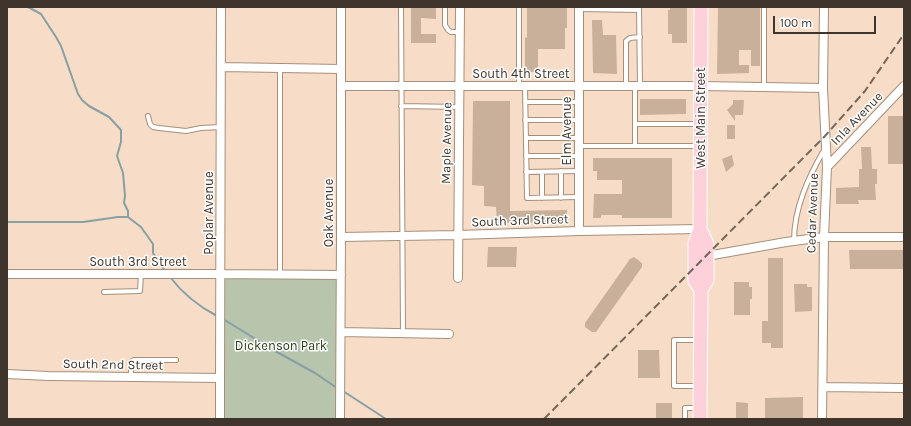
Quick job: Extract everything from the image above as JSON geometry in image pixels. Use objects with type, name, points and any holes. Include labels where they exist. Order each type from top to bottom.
[{"type":"main road","name":"West Main Street","points":[[701,7],[700,229],[695,244],[695,281],[701,290]]},
{"type":"main road","name":"West Main Street","points":[[700,229],[707,244],[707,280],[701,290],[700,413]]},
{"type":"street","name":"Poplar Avenue","points":[[220,419],[222,7]]},
{"type":"street","name":"Oak Avenue","points":[[340,419],[341,7]]},
{"type":"street","name":"Maple Avenue","points":[[458,278],[460,7]]},
{"type":"street","name":"Cedar Avenue","points":[[822,419],[824,237],[827,168],[823,88],[824,7]]},
{"type":"street","name":"Elm Avenue","points":[[579,231],[580,8]]},
{"type":"street","points":[[222,67],[341,68]]},
{"type":"street","name":"South 4th Street","points":[[342,86],[701,86],[823,88]]},
{"type":"street","name":"Inla Avenue","points":[[827,168],[902,90]]},
{"type":"street","name":"South 3rd Street","points":[[341,237],[700,229]]},
{"type":"street","points":[[707,256],[824,237],[904,237]]},
{"type":"street","name":"South 3rd Street","points":[[7,274],[341,275]]},
{"type":"street","points":[[341,332],[449,334]]},
{"type":"street","name":"South 2nd Street","points":[[7,374],[48,376],[220,378]]},
{"type":"street","points":[[823,387],[904,388]]},
{"type":"lane","points":[[401,7],[402,333]]},
{"type":"lane","points":[[445,7],[445,25],[448,30],[452,32],[460,32]]},
{"type":"lane","points":[[519,7],[522,86],[525,102],[527,198],[579,197]]},
{"type":"lane","points":[[764,7],[764,87]]},
{"type":"lane","points":[[580,8],[640,9],[635,146]]},
{"type":"lane","points":[[626,86],[626,41],[630,38],[640,37]]},
{"type":"lane","points":[[280,68],[280,275]]},
{"type":"lane","points":[[525,102],[579,102]]},
{"type":"lane","points":[[401,106],[460,107]]},
{"type":"lane","points":[[148,116],[150,124],[153,127],[168,130],[186,132],[201,128],[221,127]]},
{"type":"lane","points":[[525,120],[579,120]]},
{"type":"lane","points":[[635,124],[701,124]]},
{"type":"lane","points":[[526,138],[635,146],[701,146]]},
{"type":"lane","points":[[794,241],[795,222],[805,188],[815,166],[826,148]]},
{"type":"lane","points":[[526,156],[579,156]]},
{"type":"lane","points":[[561,198],[562,171]]},
{"type":"lane","points":[[526,172],[579,171]]},
{"type":"lane","points":[[542,172],[542,198]]},
{"type":"lane","points":[[104,292],[140,291],[144,274]]},
{"type":"lane","points":[[700,386],[674,386],[674,340],[701,340]]},
{"type":"lane","points":[[130,377],[130,362],[134,360],[176,360]]},
{"type":"lane","points":[[685,419],[685,408],[700,413]]},
{"type":"green space","name":"Dickenson Park","points":[[221,274],[341,275],[340,419],[221,419]]},
{"type":"building","points":[[411,7],[436,7],[436,19],[421,18],[421,34],[436,34],[436,43],[411,43]]},
{"type":"building","points":[[527,7],[567,7],[565,49],[538,49],[538,72],[525,72]]},
{"type":"building","points":[[670,7],[687,7],[687,43],[672,43],[672,34],[668,34],[668,10],[670,10]]},
{"type":"building","points":[[718,7],[760,7],[760,66],[751,66],[751,50],[739,50],[739,65],[749,65],[749,73],[717,74]]},
{"type":"building","points":[[592,20],[602,20],[603,35],[616,35],[617,74],[593,73]]},
{"type":"building","points":[[640,99],[686,99],[686,114],[640,115]]},
{"type":"building","points":[[733,100],[744,100],[743,115],[735,115],[735,121],[727,110],[733,104]]},
{"type":"building","points":[[473,101],[510,101],[510,211],[567,210],[567,222],[497,223],[496,207],[484,206],[484,186],[472,185]]},
{"type":"building","points":[[888,116],[903,116],[903,164],[888,164]]},
{"type":"building","points":[[727,125],[735,125],[735,139],[727,139]]},
{"type":"building","points":[[861,147],[871,147],[872,169],[877,169],[877,184],[875,184],[876,200],[858,200],[859,204],[836,204],[836,188],[859,187],[859,169],[862,169]]},
{"type":"building","points":[[732,155],[734,165],[726,172],[722,159]]},
{"type":"building","points":[[593,158],[672,158],[672,218],[622,218],[622,215],[601,215],[601,218],[593,218],[594,194],[622,194],[622,180],[597,180],[597,171],[593,171]]},
{"type":"building","points":[[488,247],[517,247],[516,267],[487,267]]},
{"type":"building","points":[[849,250],[904,250],[904,269],[850,269]]},
{"type":"building","points":[[634,257],[642,263],[642,267],[596,332],[592,332],[585,327],[585,323],[630,259]]},
{"type":"building","points":[[768,258],[783,258],[783,348],[771,348],[771,343],[762,343],[762,321],[768,321]]},
{"type":"building","points":[[734,282],[749,282],[749,287],[752,287],[750,315],[734,315]]},
{"type":"building","points":[[794,284],[807,284],[807,287],[812,287],[812,311],[795,312]]},
{"type":"building","points":[[638,350],[659,350],[660,378],[638,378]]},
{"type":"building","points":[[803,397],[803,419],[765,419],[765,398]]},
{"type":"building","points":[[736,402],[748,403],[748,419],[736,419]]},
{"type":"building","points":[[656,403],[672,403],[672,419],[656,419]]},
{"type":"waterway","points":[[28,7],[41,14],[56,37],[61,46],[78,94],[82,100],[89,106],[109,117],[121,130],[121,142],[117,156],[123,173],[125,196],[124,203],[128,211],[128,217]]},
{"type":"waterway","points":[[7,222],[83,222],[128,217],[141,227],[153,244],[153,253],[165,271]]},
{"type":"waterway","points":[[170,277],[191,299],[217,316]]},
{"type":"waterway","points":[[223,319],[275,351],[315,373],[337,388]]},
{"type":"waterway","points":[[343,391],[386,419]]},
{"type":"railway","points":[[544,419],[825,136],[865,91],[904,34]]}]
